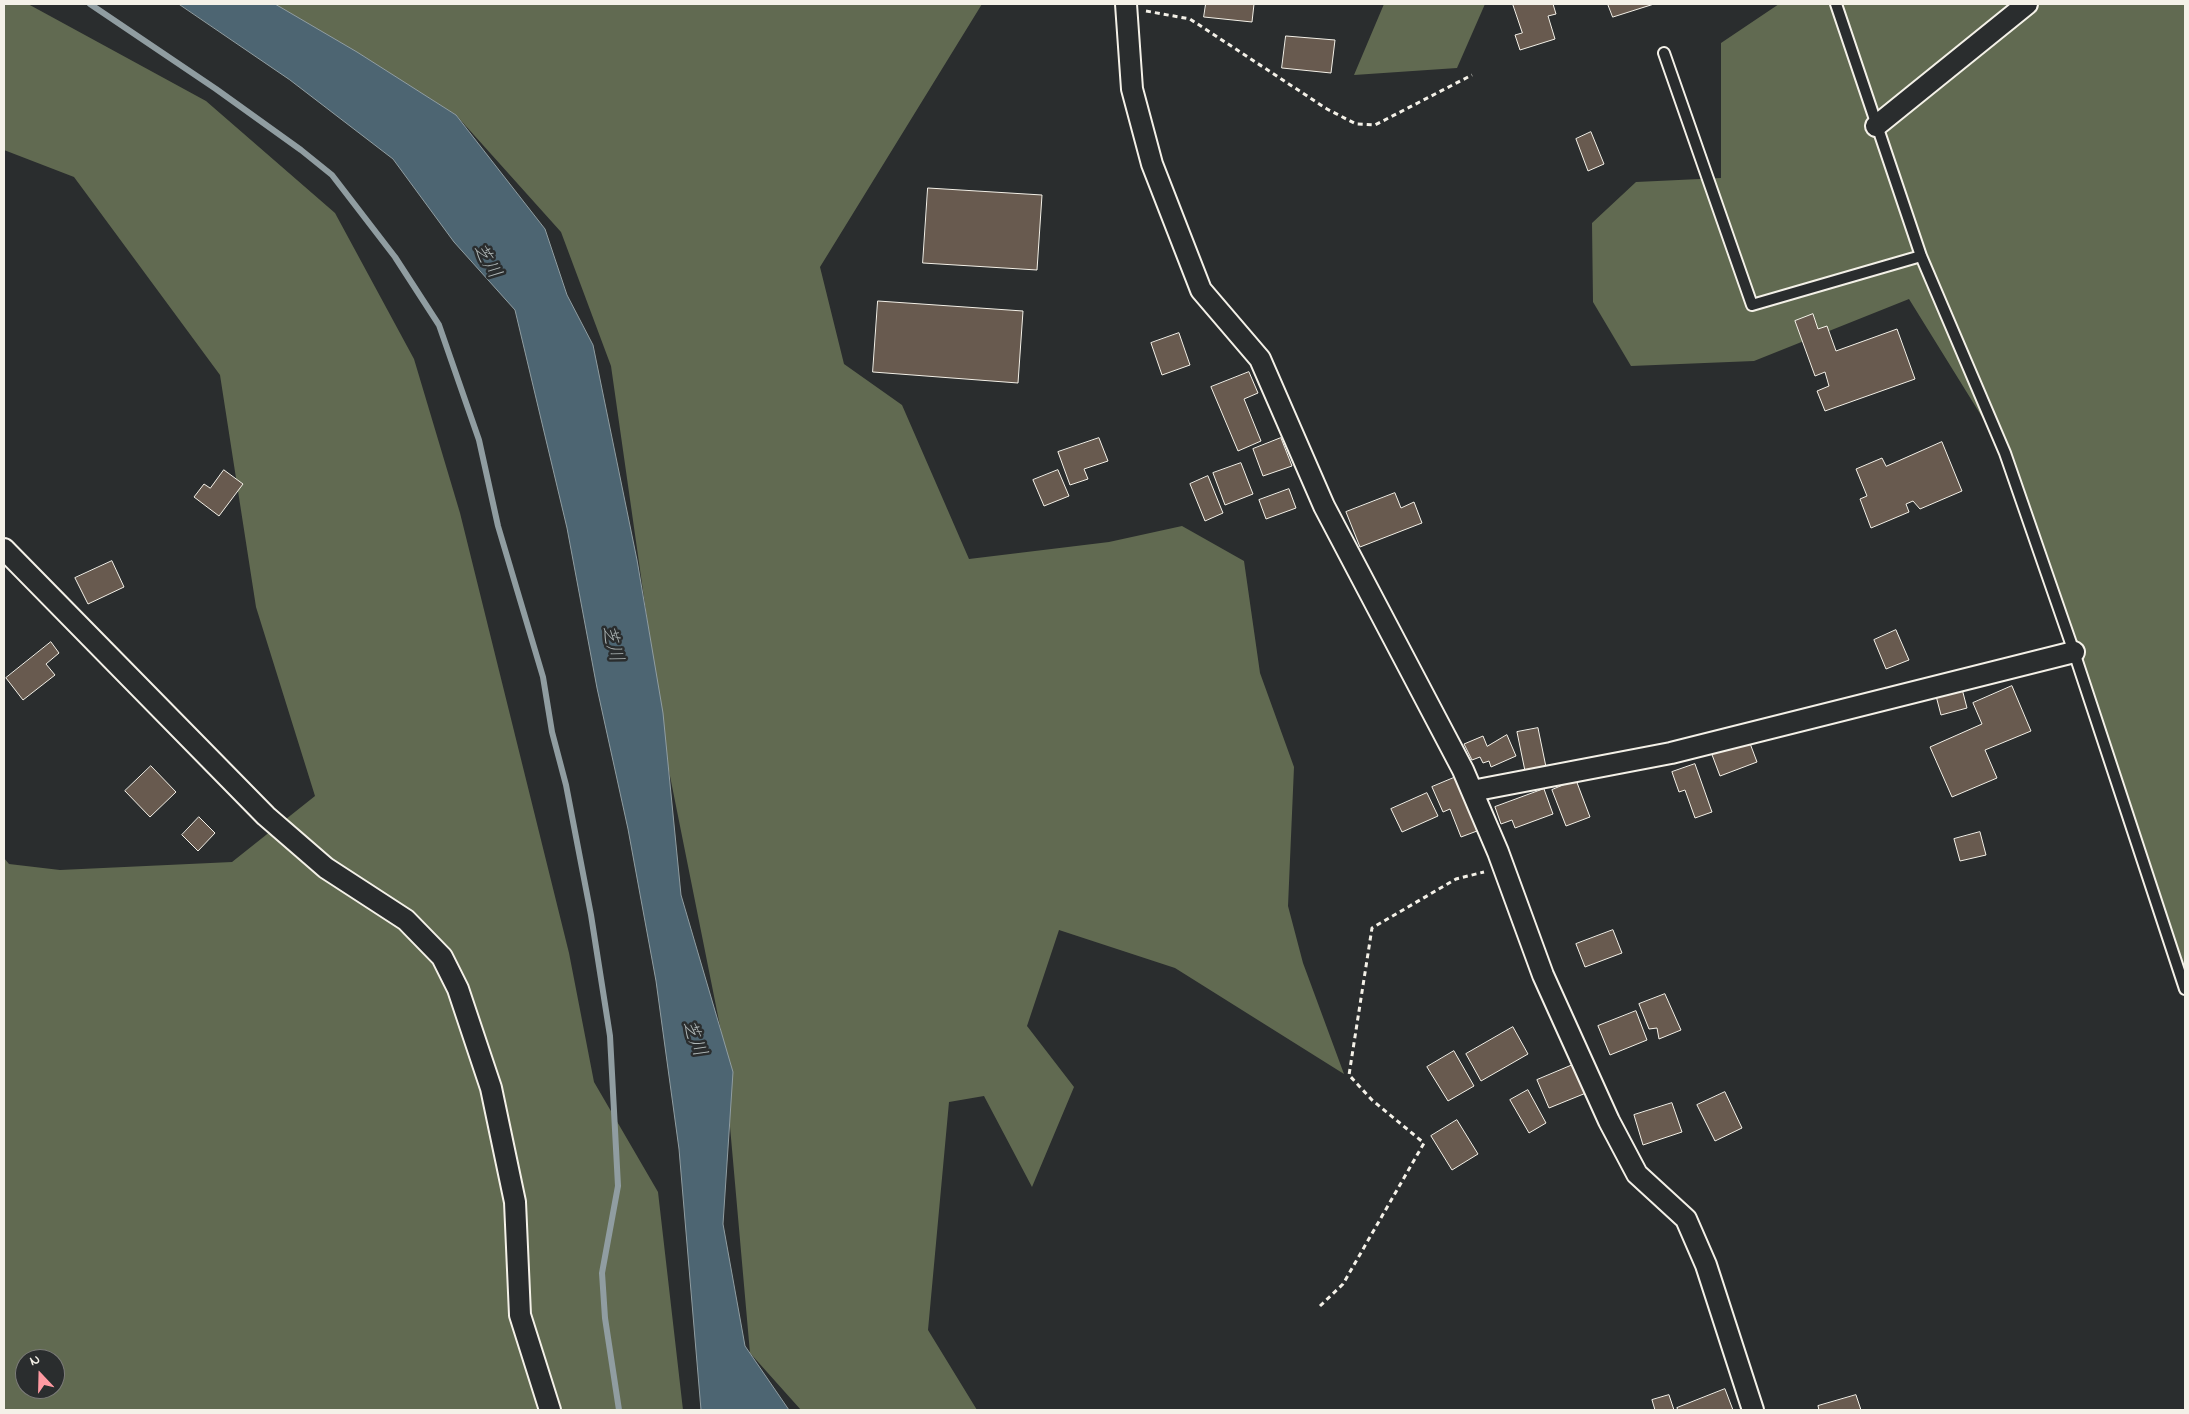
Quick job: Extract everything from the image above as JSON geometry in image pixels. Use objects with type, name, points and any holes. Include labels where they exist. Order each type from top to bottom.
[{"type":"street","points":[[1876,126],[2026,4]]},
{"type":"street","points":[[1126,5],[1132,88],[1139,117],[1152,164],[1201,290],[1260,359],[1324,506],[1401,650],[1472,791],[1504,867],[1543,975],[1609,1121],[1637,1174],[1686,1219],[1706,1265],[1753,1410]]},
{"type":"street","points":[[4,549],[266,816],[326,868],[406,920],[442,958],[458,989],[491,1088],[516,1202],[520,1315],[550,1410]]},
{"type":"street","points":[[1472,791],[1671,753],[2074,652]]},
{"type":"lane","points":[[1836,4],[1921,256],[2005,454],[2074,652],[2185,989]]},
{"type":"lane","points":[[1664,53],[1752,305],[1921,256]]},
{"type":"path","points":[[1126,5],[1190,19],[1327,109],[1356,124],[1375,125],[1472,76]]},
{"type":"path","points":[[1320,1306],[1343,1284],[1424,1143],[1372,1100],[1350,1075],[1372,928],[1456,879],[1504,867]]},
{"type":"green space","points":[[4,4],[28,4],[206,101],[335,213],[414,359],[460,513],[569,953],[594,1082],[658,1192],[683,1410],[4,1410],[4,858],[9,864],[60,870],[232,862],[315,796],[256,607],[220,375],[74,177],[4,150]]},
{"type":"green space","points":[[274,4],[982,4],[820,267],[844,364],[902,405],[969,559],[1109,542],[1182,526],[1244,561],[1260,673],[1294,767],[1288,906],[1303,963],[1344,1074],[1175,968],[1059,930],[1027,1026],[1074,1087],[1032,1187],[984,1096],[949,1102],[928,1330],[977,1410],[801,1410],[750,1353],[722,1036],[668,766],[611,366],[561,232],[456,115]]},
{"type":"green space","points":[[1384,4],[1485,4],[1457,68],[1354,75]]},
{"type":"green space","points":[[1779,4],[2185,4],[2185,989],[2005,454],[1909,299],[1754,361],[1631,366],[1593,302],[1592,223],[1636,182],[1721,178],[1721,43]]},
{"type":"water","name":"芝川","points":[[179,4],[275,4],[357,52],[456,115],[545,229],[567,295],[593,345],[637,560],[663,713],[681,895],[733,1072],[723,1224],[745,1346],[789,1410],[701,1410],[679,1149],[656,981],[628,829],[597,688],[567,528],[515,310],[454,242],[393,159],[290,80]]},
{"type":"building","points":[[1206,4],[1254,4],[1252,22],[1204,17]]},
{"type":"building","points":[[1513,4],[1553,4],[1556,14],[1548,16],[1555,39],[1520,50],[1515,35],[1522,33]]},
{"type":"building","points":[[1608,4],[1654,4],[1613,17]]},
{"type":"building","points":[[1286,36],[1335,40],[1331,73],[1282,68]]},
{"type":"building","points":[[1591,132],[1604,164],[1588,171],[1576,139]]},
{"type":"building","points":[[928,188],[1042,195],[1037,270],[923,263]]},
{"type":"building","points":[[878,301],[1023,311],[1018,383],[873,372]]},
{"type":"building","points":[[1813,314],[1818,329],[1827,326],[1836,351],[1897,329],[1915,379],[1825,411],[1817,391],[1829,386],[1825,372],[1815,376],[1795,321]]},
{"type":"building","points":[[1179,333],[1190,365],[1162,375],[1151,343]]},
{"type":"building","points":[[1249,372],[1258,393],[1244,399],[1261,441],[1238,451],[1211,387]]},
{"type":"building","points":[[1099,438],[1108,461],[1084,469],[1088,479],[1070,485],[1058,452]]},
{"type":"building","points":[[1281,438],[1292,466],[1263,476],[1253,449]]},
{"type":"building","points":[[1942,442],[1962,491],[1920,509],[1913,501],[1906,504],[1909,512],[1871,528],[1860,499],[1867,496],[1856,469],[1882,458],[1886,466]]},
{"type":"building","points":[[1241,463],[1253,494],[1225,505],[1213,473]]},
{"type":"building","points":[[224,470],[243,484],[219,516],[194,497],[204,484],[210,488]]},
{"type":"building","points":[[1058,470],[1069,496],[1044,506],[1033,480]]},
{"type":"building","points":[[1208,476],[1223,513],[1205,521],[1190,484]]},
{"type":"building","points":[[1289,489],[1296,508],[1266,519],[1259,500]]},
{"type":"building","points":[[1395,493],[1401,508],[1414,502],[1422,523],[1360,547],[1346,512]]},
{"type":"building","points":[[112,561],[124,587],[88,604],[75,578]]},
{"type":"building","points":[[1896,630],[1909,660],[1886,669],[1874,640]]},
{"type":"building","points":[[51,642],[59,653],[46,664],[55,675],[23,700],[6,678]]},
{"type":"building","points":[[1961,685],[1967,708],[1941,715],[1935,692]]},
{"type":"building","points":[[2012,686],[2031,731],[1985,750],[1997,778],[1952,797],[1930,747],[1982,724],[1973,703]]},
{"type":"building","points":[[1538,728],[1546,767],[1525,771],[1517,732]]},
{"type":"building","points":[[1507,735],[1516,756],[1491,767],[1489,761],[1483,763],[1480,757],[1472,760],[1464,744],[1483,736],[1487,746]]},
{"type":"building","points":[[1748,738],[1757,762],[1720,776],[1711,752]]},
{"type":"building","points":[[1695,764],[1712,812],[1695,818],[1685,790],[1679,792],[1672,772]]},
{"type":"building","points":[[151,766],[176,792],[150,817],[125,791]]},
{"type":"building","points":[[1456,777],[1477,831],[1461,837],[1450,809],[1443,812],[1432,787]]},
{"type":"building","points":[[1576,780],[1590,817],[1566,826],[1552,790]]},
{"type":"building","points":[[1544,789],[1553,814],[1515,828],[1512,820],[1501,824],[1495,807]]},
{"type":"building","points":[[1427,793],[1438,816],[1402,832],[1391,809]]},
{"type":"building","points":[[199,817],[215,833],[198,851],[182,835]]},
{"type":"building","points":[[1980,832],[1986,855],[1960,861],[1954,839]]},
{"type":"building","points":[[1613,930],[1622,953],[1585,967],[1576,944]]},
{"type":"building","points":[[1665,994],[1681,1030],[1659,1039],[1657,1028],[1649,1029],[1639,1004]]},
{"type":"building","points":[[1636,1011],[1647,1040],[1610,1055],[1598,1026]]},
{"type":"building","points":[[1513,1027],[1528,1054],[1481,1081],[1466,1054]]},
{"type":"building","points":[[1454,1051],[1474,1086],[1448,1101],[1427,1067]]},
{"type":"building","points":[[1575,1064],[1586,1093],[1549,1108],[1537,1080]]},
{"type":"building","points":[[1528,1090],[1546,1123],[1529,1133],[1510,1100]]},
{"type":"building","points":[[1725,1092],[1742,1128],[1715,1141],[1697,1105]]},
{"type":"building","points":[[1672,1103],[1682,1132],[1643,1145],[1634,1115]]},
{"type":"building","points":[[1457,1120],[1478,1154],[1452,1170],[1431,1136]]},
{"type":"building","points":[[1725,1389],[1733,1410],[1678,1410],[1677,1408]]},
{"type":"building","points":[[1669,1395],[1674,1410],[1655,1410],[1652,1400]]},
{"type":"building","points":[[1856,1395],[1861,1410],[1819,1410],[1818,1406]]},
{"type":"waterway","points":[[90,4],[216,89],[301,150],[332,175],[395,257],[439,325],[479,440],[498,526],[543,677],[552,732],[566,785],[591,915],[610,1036],[618,1186],[602,1273],[605,1318],[619,1410]]}]
